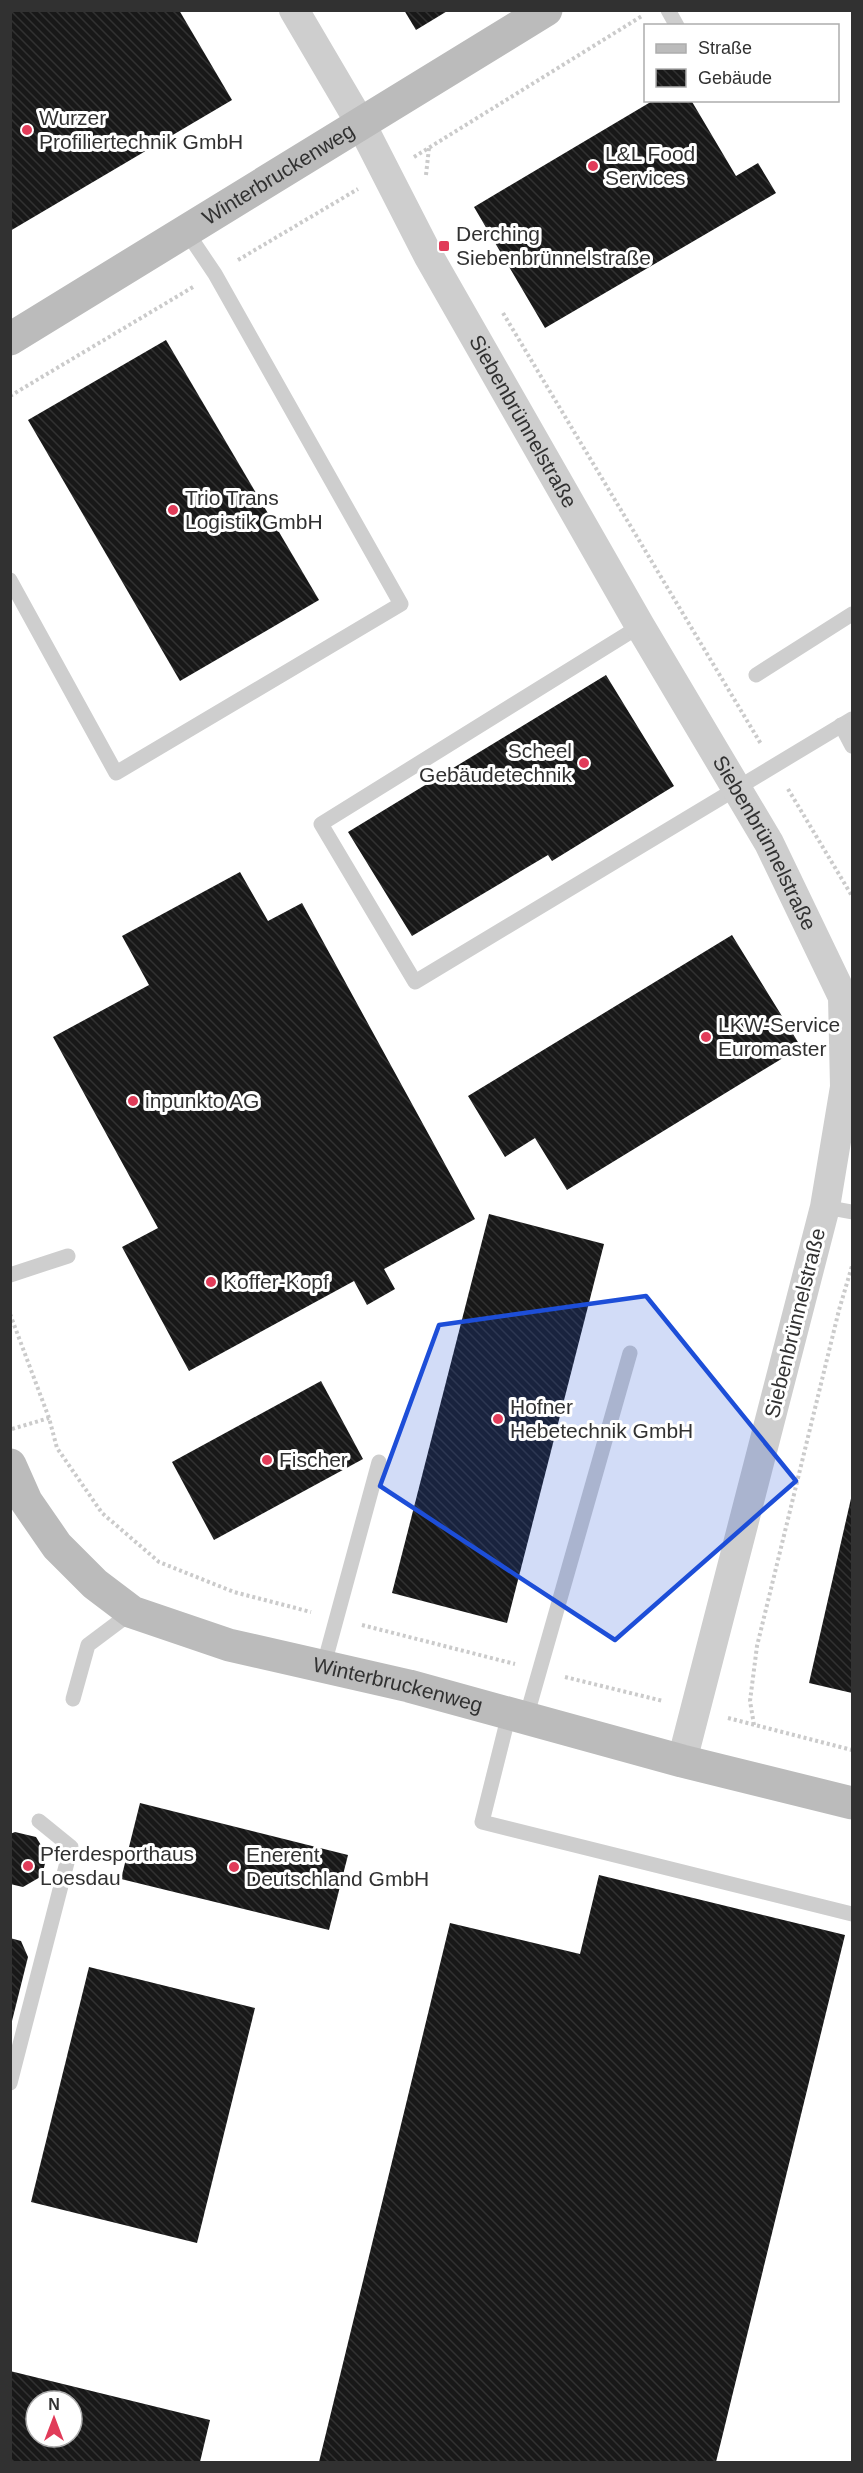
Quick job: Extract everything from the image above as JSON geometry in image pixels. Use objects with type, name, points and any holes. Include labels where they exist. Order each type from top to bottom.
[{"type":"street","name":"Siebenbrünnelstraße","points":[[294,10],[361,124],[428,255],[640,626],[769,843],[848,994],[838,1210],[682,1761]]},
{"type":"street","name":"Winterbruckenweg","points":[[10,339],[546,10]]},
{"type":"street","name":"Winterbruckenweg","points":[[10,1465],[18,1505],[95,1584],[132,1611],[229,1645],[409,1686],[682,1761],[852,1803]]},
{"type":"lane","points":[[668,10],[676,24]]},
{"type":"lane","points":[[10,580],[116,773],[401,604],[215,274],[186,231]]},
{"type":"lane","points":[[756,675],[852,614]]},
{"type":"lane","points":[[640,626],[321,824],[415,982],[847,722],[852,746]]},
{"type":"lane","points":[[10,1275],[68,1256]]},
{"type":"lane","points":[[630,1353],[538,1670],[518,1716],[482,1821],[852,1914]]},
{"type":"lane","points":[[323,1668],[379,1462]]},
{"type":"lane","points":[[73,1699],[88,1645],[132,1611]]},
{"type":"lane","points":[[10,2082],[71,1847],[39,1821]]},
{"type":"path","points":[[10,396],[429,148],[491,107],[651,10]]},
{"type":"path","points":[[429,148],[426,175],[431,185]]},
{"type":"path","points":[[500,307],[852,896]]},
{"type":"path","points":[[754,1725],[750,1701],[757,1646],[839,1310],[852,1266]]},
{"type":"path","points":[[10,1314],[49,1418],[57,1448],[102,1513],[159,1562],[234,1592],[852,1750]]},
{"type":"path","points":[[10,1429],[49,1418]]},
{"type":"highlighted area","points":[[646,1296],[796,1481],[615,1640],[380,1486],[439,1325]]},
{"type":"building","points":[[10,10],[179,10],[232,100],[10,231]]},
{"type":"building","points":[[404,10],[449,10],[416,30]]},
{"type":"building","points":[[651,102],[692,102],[736,176],[758,163],[776,193],[545,328],[474,207]]},
{"type":"building","name":"Trio Trans Logistik GmbH","points":[[166,340],[319,600],[180,681],[28,420]]},
{"type":"building","points":[[606,675],[674,786],[552,861],[548,855],[412,936],[348,832]]},
{"type":"building","points":[[240,872],[268,921],[302,903],[475,1219],[384,1269],[395,1289],[367,1305],[354,1281],[189,1371],[122,1247],[158,1228],[53,1037],[149,985],[122,936]]},
{"type":"building","points":[[732,935],[801,1047],[567,1190],[535,1138],[505,1157],[468,1096]]},
{"type":"building","name":"Hofner Hebetechnik GmbH","points":[[489,1214],[604,1244],[507,1623],[392,1593]]},
{"type":"building","name":"Fischer","points":[[321,1381],[363,1459],[214,1540],[172,1462]]},
{"type":"building","points":[[852,1494],[852,1693],[809,1683]]},
{"type":"building","name":"Enerent Deutschland GmbH","points":[[140,1803],[348,1855],[329,1930],[121,1879]]},
{"type":"building","name":"Pferdesporthaus Loesdau","points":[[15,1832],[36,1837],[47,1855],[42,1876],[23,1887],[10,1884],[10,1834]]},
{"type":"building","points":[[599,1875],[845,1935],[716,2462],[319,2462],[450,1923],[580,1954]]},
{"type":"building","name":"Pferdesporthaus Loesdau","points":[[10,1938],[21,1941],[28,1957],[11,2025]]},
{"type":"building","points":[[89,1967],[255,2008],[197,2243],[31,2202]]},
{"type":"building","points":[[10,2371],[83,2389],[24,2389],[24,2449],[84,2449],[84,2389],[210,2420],[200,2462],[10,2462]]},
{"type":"place","name":"Wurzer Profiliertechnik GmbH","points":[[27,130]]},
{"type":"place","name":"L&L Food Services","points":[[593,166]]},
{"type":"place","name":"Derching Siebenbrünnelstraße","points":[[444,246]]},
{"type":"place","name":"Trio Trans Logistik GmbH","points":[[173,510]]},
{"type":"place","name":"Scheel Gebäudetechnik","points":[[584,763]]},
{"type":"place","name":"LKW-Service Euromaster","points":[[706,1037]]},
{"type":"place","name":"inpunkto AG","points":[[133,1101]]},
{"type":"place","name":"Koffer-Kopf","points":[[211,1282]]},
{"type":"place","name":"Hofner Hebetechnik GmbH","points":[[498,1419]]},
{"type":"place","name":"Fischer","points":[[267,1460]]},
{"type":"place","name":"Pferdesporthaus Loesdau","points":[[28,1866]]},
{"type":"place","name":"Enerent Deutschland GmbH","points":[[234,1867]]}]
